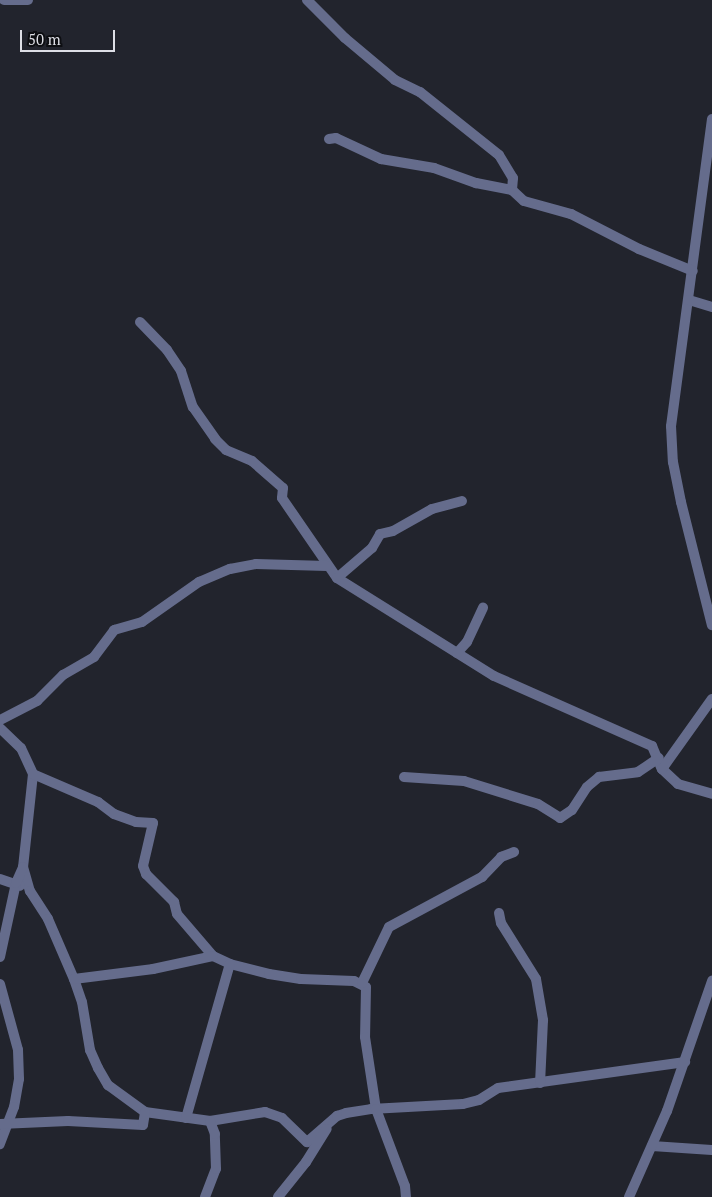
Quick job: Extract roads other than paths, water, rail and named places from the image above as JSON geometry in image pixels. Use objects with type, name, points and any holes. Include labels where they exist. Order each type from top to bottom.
[{"type":"street","points":[[4,0],[28,0]]},
{"type":"street","points":[[308,0],[345,38],[395,80],[420,92],[499,155],[513,178],[512,190]]},
{"type":"street","points":[[712,119],[671,426],[673,462],[712,625]]},
{"type":"street","points":[[329,139],[336,138],[381,159],[434,168],[476,183],[512,190],[524,201],[571,214],[639,249],[693,271]]},
{"type":"street","points":[[688,300],[712,306]]},
{"type":"street","points":[[140,322],[167,350],[181,371],[193,407],[215,439],[226,450],[252,461],[283,488],[282,498],[337,578],[502,680],[572,713],[636,737],[652,746],[659,758],[662,769],[678,784],[712,794]]},
{"type":"street","points":[[337,578],[372,548],[380,534],[393,531],[432,509],[462,501]]},
{"type":"street","points":[[0,720],[37,702],[63,675],[94,657],[114,630],[142,622],[199,582],[230,569],[256,564],[327,566]]},
{"type":"street","points":[[457,653],[467,642],[483,607]]},
{"type":"street","points":[[662,769],[712,699]]},
{"type":"street","points":[[0,728],[21,748],[33,774],[23,867],[16,883],[0,957]]},
{"type":"street","points":[[404,776],[464,781],[538,804],[560,818],[572,810],[587,787],[599,777],[638,772],[659,758]]},
{"type":"street","points":[[33,774],[90,799],[114,814],[136,822],[153,822],[143,866],[146,874],[174,902],[177,914],[213,956],[230,964],[301,979],[362,983],[366,987],[365,1037],[376,1108],[405,1186],[406,1197]]},
{"type":"street","points":[[362,983],[389,927],[482,877],[501,856],[514,852]]},
{"type":"street","points":[[23,867],[30,892],[48,919],[74,979],[98,1068],[108,1085],[145,1112],[210,1121],[265,1112],[282,1118],[307,1142],[328,1126]]},
{"type":"street","points":[[0,879],[16,883],[30,892]]},
{"type":"street","points":[[499,913],[501,923],[536,979],[543,1020],[540,1083]]},
{"type":"street","points":[[74,979],[153,969],[213,956]]},
{"type":"street","points":[[186,1118],[230,964]]},
{"type":"street","points":[[629,1197],[686,1062],[712,982]]},
{"type":"street","points":[[0,984],[18,1050],[19,1079],[4,1123],[0,1144]]},
{"type":"street","points":[[278,1197],[306,1162],[328,1126],[337,1116],[376,1108],[464,1104],[498,1088],[686,1062]]},
{"type":"street","points":[[4,1123],[68,1121],[143,1125],[145,1112]]},
{"type":"street","points":[[205,1197],[216,1169],[216,1134],[210,1121]]},
{"type":"street","points":[[652,1146],[712,1150]]}]
